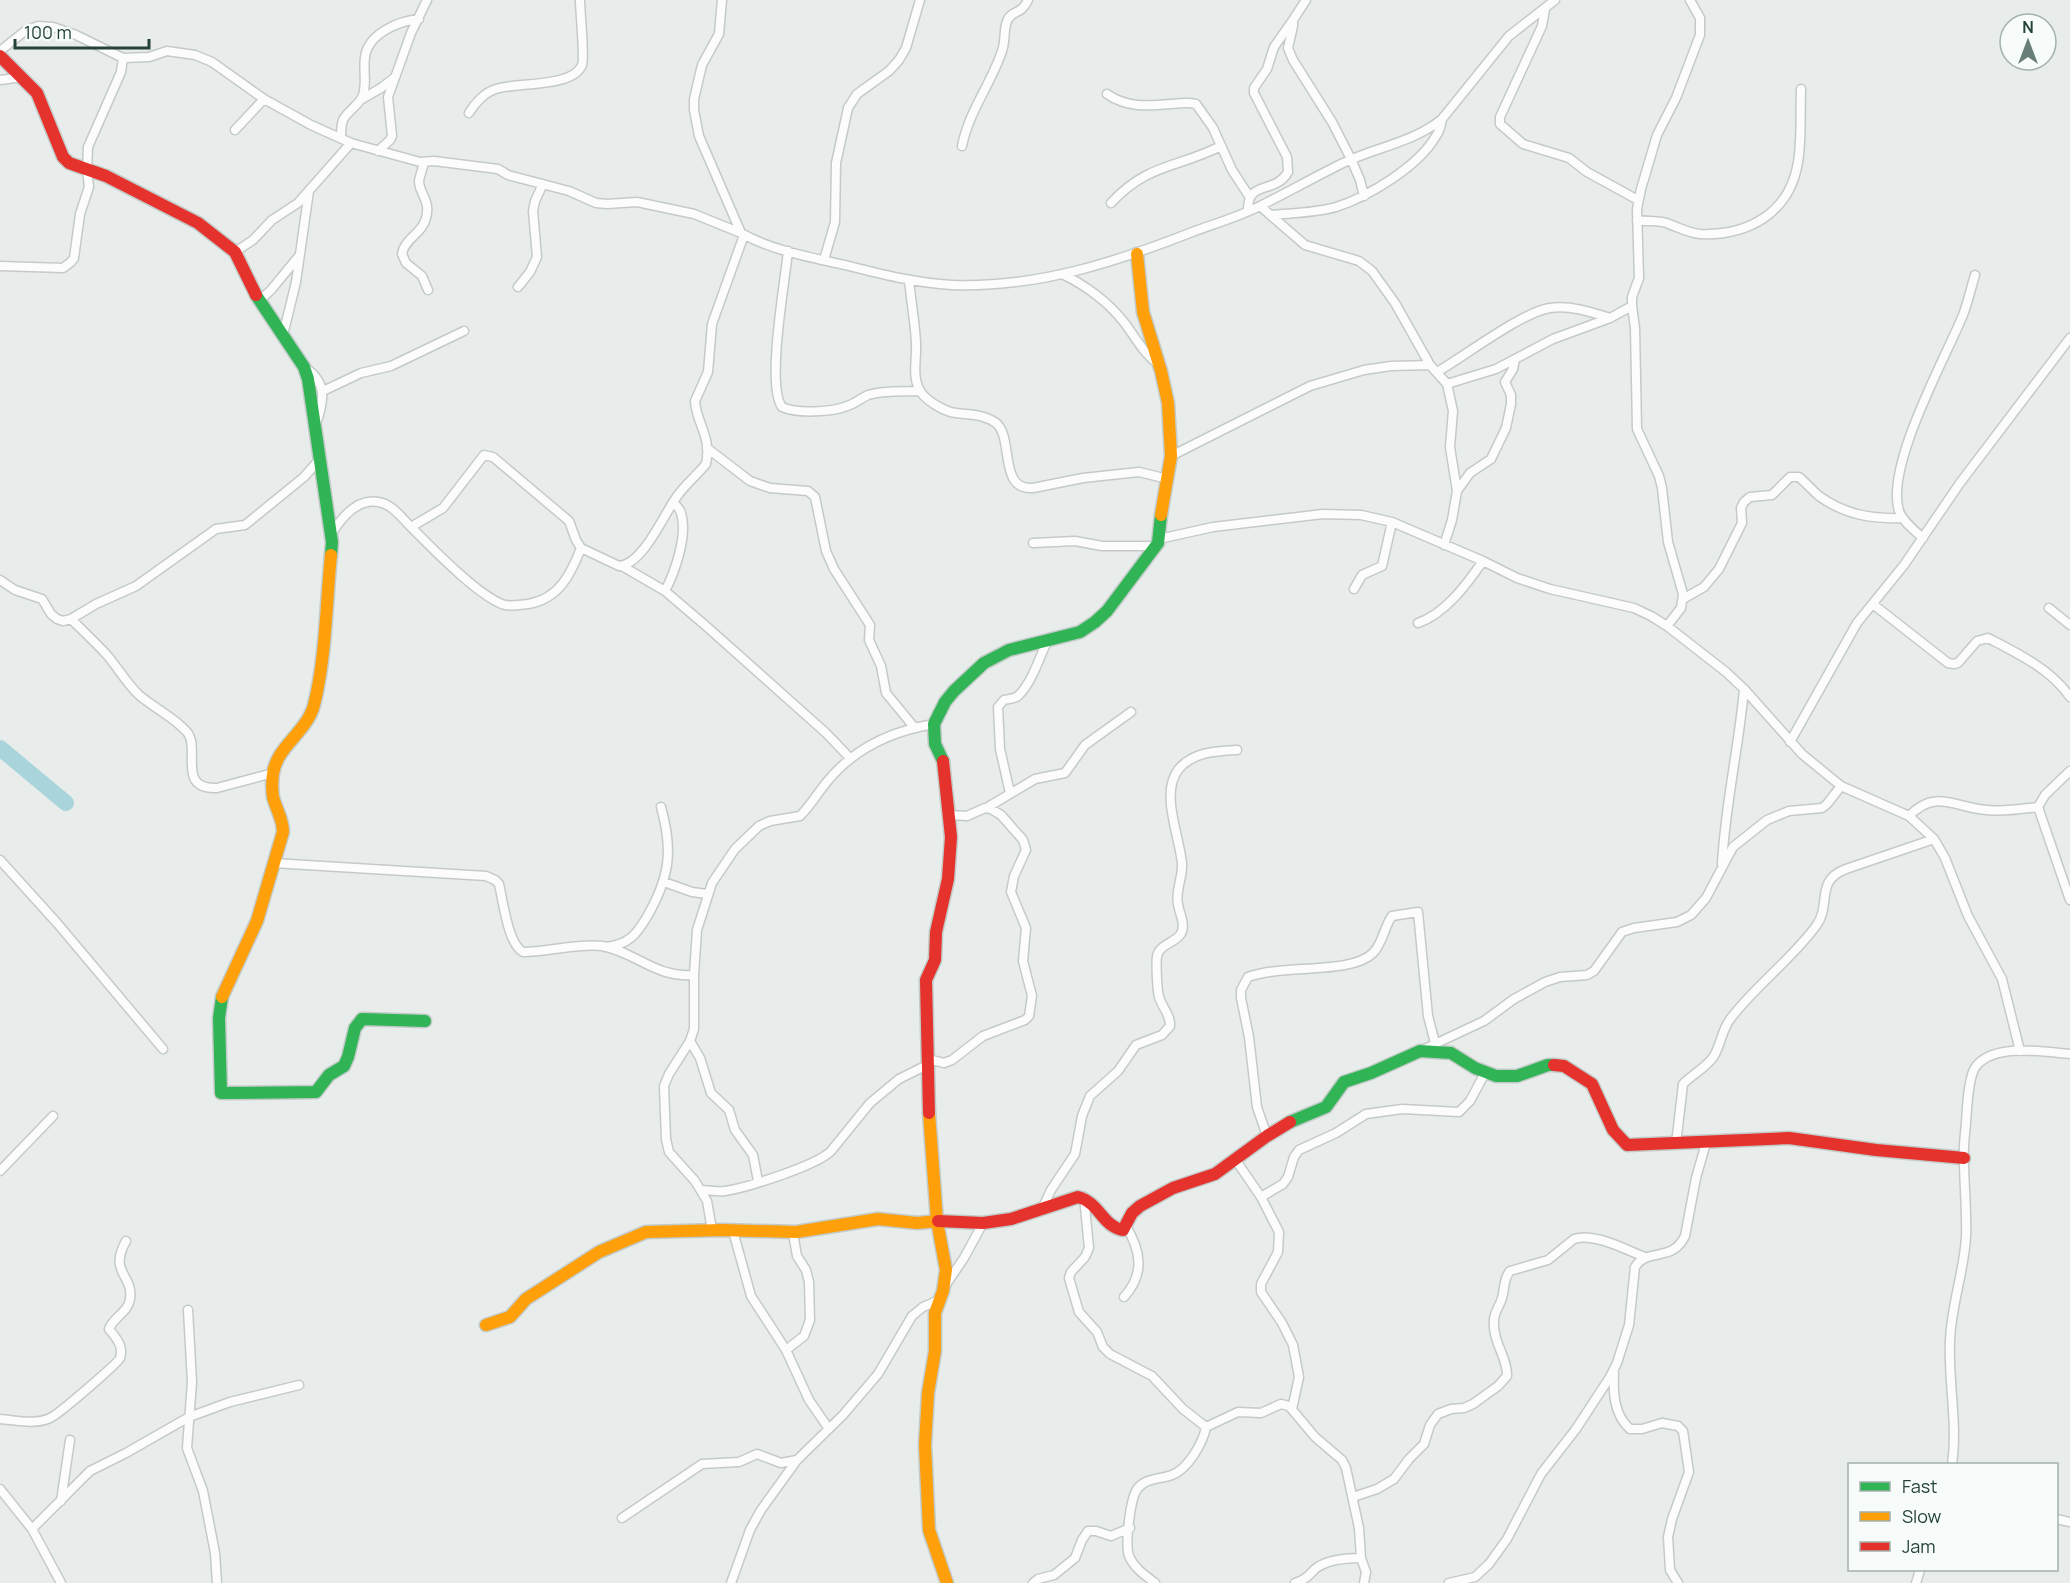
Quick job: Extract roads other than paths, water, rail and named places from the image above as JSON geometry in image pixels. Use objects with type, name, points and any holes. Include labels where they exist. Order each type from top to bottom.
[{"type":"street","points":[[378,151],[392,136],[387,100],[394,77],[427,0]]},
{"type":"street","points":[[469,113],[488,92],[495,89],[516,84],[538,85],[577,73],[583,59],[580,0]]},
{"type":"street","points":[[622,566],[632,560],[651,540],[673,502],[705,466],[707,448],[705,431],[695,401],[708,372],[712,324],[743,234],[699,136],[694,110],[694,99],[702,65],[719,34],[722,0]]},
{"type":"street","points":[[824,260],[835,222],[836,163],[848,108],[857,94],[890,71],[898,60],[906,48],[920,0]]},
{"type":"street","points":[[962,146],[969,122],[1003,49],[1007,20],[1022,10],[1028,0]]},
{"type":"street","points":[[1249,196],[1279,183],[1288,172],[1287,157],[1254,93],[1254,88],[1267,69],[1274,47],[1306,0]]},
{"type":"street","points":[[0,51],[25,31],[38,26],[53,27],[76,35],[123,58],[149,57],[167,51],[195,55],[212,62],[264,99],[351,143],[424,162],[489,167],[600,203],[637,202],[694,214],[788,251],[909,280],[961,285],[1064,275],[1137,254],[1260,206],[1352,159],[1428,129],[1442,119],[1509,36],[1555,0]]},
{"type":"street","points":[[1667,626],[1681,608],[1683,599],[1670,551],[1659,476],[1637,429],[1635,328],[1632,297],[1639,278],[1638,200],[1657,135],[1682,84],[1700,35],[1700,18],[1690,0]]},
{"type":"street","points":[[1545,9],[1542,26],[1500,117],[1500,124],[1523,144],[1569,158],[1587,172],[1638,200]]},
{"type":"street","points":[[362,99],[365,87],[365,56],[372,41],[406,20],[418,19]]},
{"type":"street","points":[[1293,20],[1288,45],[1289,52],[1352,159],[1364,196]]},
{"type":"street","points":[[0,56],[37,93],[63,157],[69,163],[106,176],[198,223],[219,237],[235,252],[259,301],[304,367],[308,379],[332,532],[321,664],[314,707],[302,730],[277,758],[273,774],[273,795],[283,825],[283,832],[257,921],[219,1007],[221,1093],[316,1092],[330,1074],[339,1072],[345,1066],[350,1056],[354,1029],[362,1019],[425,1021]]},
{"type":"street","points":[[0,266],[63,268],[74,258],[80,214],[89,187],[88,147],[121,72],[123,58]]},
{"type":"street","points":[[0,80],[23,77]]},
{"type":"street","points":[[341,138],[342,122],[362,99],[394,77]]},
{"type":"street","points":[[1637,220],[1667,223],[1682,230],[1700,234],[1735,230],[1752,226],[1765,219],[1776,209],[1796,173],[1802,133],[1801,88]]},
{"type":"street","points":[[1107,94],[1126,104],[1138,106],[1187,102],[1196,104],[1213,128],[1232,170],[1249,196],[1248,211]]},
{"type":"street","points":[[235,130],[264,99]]},
{"type":"street","points":[[1271,215],[1322,210],[1364,196],[1403,170],[1422,153],[1437,135],[1442,119]]},
{"type":"street","points":[[235,252],[253,240],[266,225],[298,203],[351,143]]},
{"type":"street","points":[[1111,203],[1128,186],[1147,174],[1203,155],[1221,146]]},
{"type":"street","points":[[424,162],[419,183],[427,201],[427,217],[402,254],[406,263],[422,276],[428,290]]},
{"type":"street","points":[[518,287],[530,272],[537,257],[533,211],[543,184]]},
{"type":"street","points":[[283,335],[296,282],[309,191]]},
{"type":"street","points":[[1260,206],[1305,245],[1359,261],[1372,271],[1395,303],[1430,365],[1447,384],[1453,411],[1450,447],[1457,491],[1452,520],[1444,545]]},
{"type":"street","points":[[788,251],[776,363],[777,392],[782,407],[802,411],[834,410],[850,405],[868,395],[885,392],[920,392]]},
{"type":"street","points":[[947,1583],[929,1530],[924,1445],[928,1393],[935,1351],[935,1313],[944,1286],[946,1270],[937,1221],[930,1135],[926,1035],[926,980],[935,960],[937,921],[948,879],[951,837],[944,763],[935,744],[934,724],[945,702],[954,691],[984,663],[1009,650],[1080,632],[1095,622],[1107,611],[1157,543],[1172,456],[1168,403],[1160,366],[1143,312],[1137,254]]},
{"type":"street","points":[[259,301],[299,256]]},
{"type":"street","points":[[1064,275],[1073,279],[1123,320],[1143,352],[1160,366]]},
{"type":"street","points":[[1923,538],[1900,512],[1898,500],[1901,467],[1929,392],[1963,315],[1975,275]]},
{"type":"street","points":[[909,280],[916,343],[916,381],[920,392],[929,400],[948,410],[976,414],[996,423],[1002,432],[1010,470],[1020,486],[1033,488],[1083,478],[1139,472],[1168,479]]},
{"type":"street","points":[[1447,384],[1515,360],[1553,339],[1610,318],[1632,306]]},
{"type":"street","points":[[1437,372],[1540,310],[1558,307],[1573,308],[1610,318]]},
{"type":"street","points":[[323,391],[361,373],[391,366],[464,331]]},
{"type":"street","points":[[1790,742],[1851,632],[1874,605],[1960,483],[2070,338]]},
{"type":"street","points":[[1457,491],[1468,475],[1491,459],[1506,428],[1511,395],[1505,382],[1513,369],[1515,360]]},
{"type":"street","points":[[1172,456],[1310,386],[1364,370],[1391,366],[1430,365]]},
{"type":"street","points":[[304,367],[313,372],[323,391],[321,410],[315,428]]},
{"type":"street","points":[[707,448],[750,481],[770,488],[808,491],[815,497],[826,551],[834,569],[870,626],[868,640],[880,666],[886,693],[914,727]]},
{"type":"street","points":[[411,527],[443,508],[484,455],[493,457],[569,521],[581,548],[622,566],[665,591],[720,637],[850,758]]},
{"type":"street","points":[[0,580],[15,590],[42,599],[57,619],[63,621],[71,619],[96,604],[135,586],[216,529],[245,525],[304,477],[319,460]]},
{"type":"street","points":[[1683,599],[1704,587],[1719,569],[1742,523],[1741,508],[1744,502],[1750,497],[1772,495],[1790,477],[1798,477],[1821,498],[1846,511],[1873,518],[1903,518]]},
{"type":"street","points":[[332,532],[345,513],[356,506],[370,502],[390,506],[434,550],[489,598],[507,605],[537,602],[554,594],[563,586],[581,548]]},
{"type":"street","points":[[665,591],[677,565],[682,530],[681,514],[673,502]]},
{"type":"street","points":[[1033,543],[1076,541],[1102,546],[1157,543],[1206,528],[1323,514],[1361,515],[1392,522],[1517,578],[1550,589],[1634,609],[1667,626],[1726,672],[1802,754],[1841,786],[1909,816],[1934,839],[1945,858],[1968,916],[2002,979],[2020,1051]]},
{"type":"street","points":[[1354,589],[1362,575],[1382,566],[1392,522]]},
{"type":"street","points":[[1418,623],[1430,618],[1443,607],[1465,585],[1483,561]]},
{"type":"street","points":[[1874,605],[1948,663],[1958,663],[1977,641],[1988,638],[2035,664],[2056,681],[2070,698]]},
{"type":"street","points":[[2049,608],[2070,625]]},
{"type":"street","points":[[71,619],[106,654],[138,694],[186,730],[191,742],[192,775],[196,781],[207,787],[217,788],[273,774]]},
{"type":"street","points":[[1010,793],[1000,749],[998,707],[1004,700],[1019,695],[1030,678],[1048,639]]},
{"type":"street","points":[[1722,865],[1724,828],[1741,727],[1744,689]]},
{"type":"street","points":[[949,815],[967,816],[988,807],[1035,779],[1065,773],[1085,745],[1131,712]]},
{"type":"street","points":[[712,1230],[709,1208],[701,1190],[669,1152],[666,1139],[664,1086],[690,1041],[694,1023],[693,975],[697,930],[707,894],[722,866],[752,831],[770,821],[800,816],[826,783],[850,758],[883,738],[914,727],[934,724]]},
{"type":"street","points":[[1042,1209],[1051,1190],[1075,1154],[1082,1116],[1090,1096],[1118,1071],[1136,1045],[1162,1035],[1170,1026],[1171,1021],[1159,996],[1157,958],[1161,949],[1181,934],[1183,929],[1177,903],[1182,863],[1172,813],[1173,779],[1179,769],[1192,759],[1215,751],[1236,750]]},
{"type":"street","points":[[2070,771],[2044,795],[2038,807],[2070,900]]},
{"type":"street","points":[[486,1325],[510,1317],[519,1305],[534,1293],[588,1259],[626,1239],[645,1232],[712,1230],[793,1233],[878,1219],[917,1223],[937,1221],[983,1223],[1011,1219],[1078,1197],[1084,1197],[1097,1207],[1111,1226],[1120,1230],[1126,1226],[1132,1213],[1140,1206],[1173,1188],[1207,1178],[1267,1136],[1326,1107],[1344,1082],[1371,1073],[1484,1021],[1514,999],[1545,982],[1560,977],[1590,974],[1622,932],[1677,922],[1691,915],[1706,898],[1722,865],[1738,842],[1756,831],[1767,820],[1790,811],[1822,808],[1841,786]]},
{"type":"street","points":[[1909,816],[1925,803],[1935,800],[1989,810],[2038,807]]},
{"type":"street","points":[[273,862],[486,876],[500,884],[507,923],[519,950],[531,952],[605,947],[624,942],[637,934],[657,900],[664,882],[669,845],[661,807]]},
{"type":"street","points":[[701,1190],[727,1191],[824,1158],[870,1103],[899,1079],[928,1062],[944,1063],[952,1060],[983,1036],[1028,1018],[1032,989],[1023,961],[1025,926],[1011,892],[1014,876],[1026,848],[1015,828],[988,807]]},
{"type":"street","points":[[1676,1144],[1683,1084],[1713,1058],[1731,1017],[1816,926],[1820,918],[1828,881],[1846,869],[1934,839]]},
{"type":"street","points":[[0,860],[57,923],[163,1049]]},
{"type":"street","points":[[664,882],[682,889],[707,894]]},
{"type":"street","points":[[1267,1136],[1257,1107],[1249,1037],[1241,998],[1241,990],[1248,977],[1258,973],[1354,964],[1375,952],[1392,916],[1418,912],[1428,1016],[1435,1043]]},
{"type":"street","points":[[605,947],[670,975],[693,975]]},
{"type":"street","points":[[690,1041],[700,1058],[711,1093],[729,1110],[735,1130],[753,1155],[758,1181]]},
{"type":"street","points":[[1420,1051],[1451,1053],[1485,1073],[1509,1077],[1548,1065],[1564,1066],[1592,1084],[1613,1130],[1622,1142],[1632,1145],[1789,1138],[1876,1150],[1964,1158]]},
{"type":"street","points":[[1952,1463],[1954,1425],[1950,1387],[1950,1340],[1966,1238],[1964,1158],[1970,1089],[1976,1066],[2004,1052],[2070,1054]]},
{"type":"street","points":[[1261,1197],[1282,1184],[1288,1177],[1295,1153],[1308,1144],[1336,1133],[1360,1116],[1374,1111],[1413,1109],[1459,1112],[1470,1101],[1485,1073]]},
{"type":"street","points":[[0,1171],[53,1116]]},
{"type":"street","points":[[1449,1583],[1476,1580],[1489,1564],[1507,1539],[1541,1474],[1576,1429],[1614,1370],[1629,1325],[1633,1274],[1639,1260],[1676,1249],[1681,1244],[1689,1220],[1696,1178],[1706,1143]]},
{"type":"street","points":[[1235,1160],[1261,1197],[1279,1232],[1278,1252],[1261,1284],[1261,1292],[1288,1333],[1293,1345],[1299,1377],[1292,1409]]},
{"type":"street","points":[[1084,1197],[1089,1248],[1069,1278],[1079,1312],[1097,1332],[1103,1347],[1110,1354],[1152,1376],[1183,1409],[1206,1427]]},
{"type":"street","points":[[944,1286],[964,1258],[983,1223]]},
{"type":"street","points":[[1124,1297],[1132,1288],[1138,1271],[1137,1249],[1126,1226]]},
{"type":"street","points":[[734,1231],[751,1296],[786,1350],[809,1400],[830,1429]]},
{"type":"street","points":[[786,1350],[804,1336],[810,1320],[809,1282],[806,1270],[797,1256],[793,1233]]},
{"type":"street","points":[[1353,1497],[1377,1489],[1394,1479],[1424,1444],[1430,1425],[1438,1414],[1451,1408],[1464,1408],[1473,1404],[1498,1386],[1507,1376],[1495,1338],[1494,1317],[1503,1297],[1507,1275],[1510,1271],[1548,1260],[1579,1237],[1595,1238],[1646,1257]]},
{"type":"street","points":[[0,1419],[37,1421],[50,1418],[119,1359],[121,1351],[118,1339],[109,1329],[111,1322],[127,1308],[131,1298],[129,1286],[119,1263],[120,1252],[126,1242]]},
{"type":"street","points":[[731,1583],[755,1518],[798,1460],[830,1429],[878,1374],[912,1316],[923,1307],[939,1300]]},
{"type":"street","points":[[188,1310],[192,1382],[187,1448],[203,1491],[217,1583]]},
{"type":"street","points":[[1614,1370],[1616,1407],[1624,1424],[1635,1430],[1657,1424],[1670,1424],[1678,1426],[1683,1431],[1689,1472],[1672,1520],[1668,1544],[1670,1570],[1678,1583]]},
{"type":"street","points":[[32,1529],[90,1471],[189,1417],[230,1402],[299,1385]]},
{"type":"street","points":[[1206,1427],[1238,1412],[1261,1413],[1284,1404],[1292,1409],[1315,1437],[1342,1460],[1359,1528],[1361,1558],[1366,1572],[1364,1583]]},
{"type":"street","points":[[1155,1583],[1131,1560],[1128,1547],[1132,1501],[1139,1486],[1153,1479],[1176,1473],[1202,1443],[1206,1427]]},
{"type":"street","points":[[61,1502],[70,1440]]},
{"type":"street","points":[[622,1518],[704,1464],[738,1462],[757,1454],[781,1463],[798,1460]]},
{"type":"street","points":[[0,1489],[32,1529],[62,1583]]},
{"type":"street","points":[[1033,1583],[1038,1579],[1054,1575],[1075,1558],[1088,1531],[1111,1536],[1130,1528]]},
{"type":"street","points":[[1295,1583],[1305,1580],[1317,1568],[1326,1564],[1344,1558],[1361,1558]]},
{"type":"waterway","points":[[0,748],[66,803]]}]
